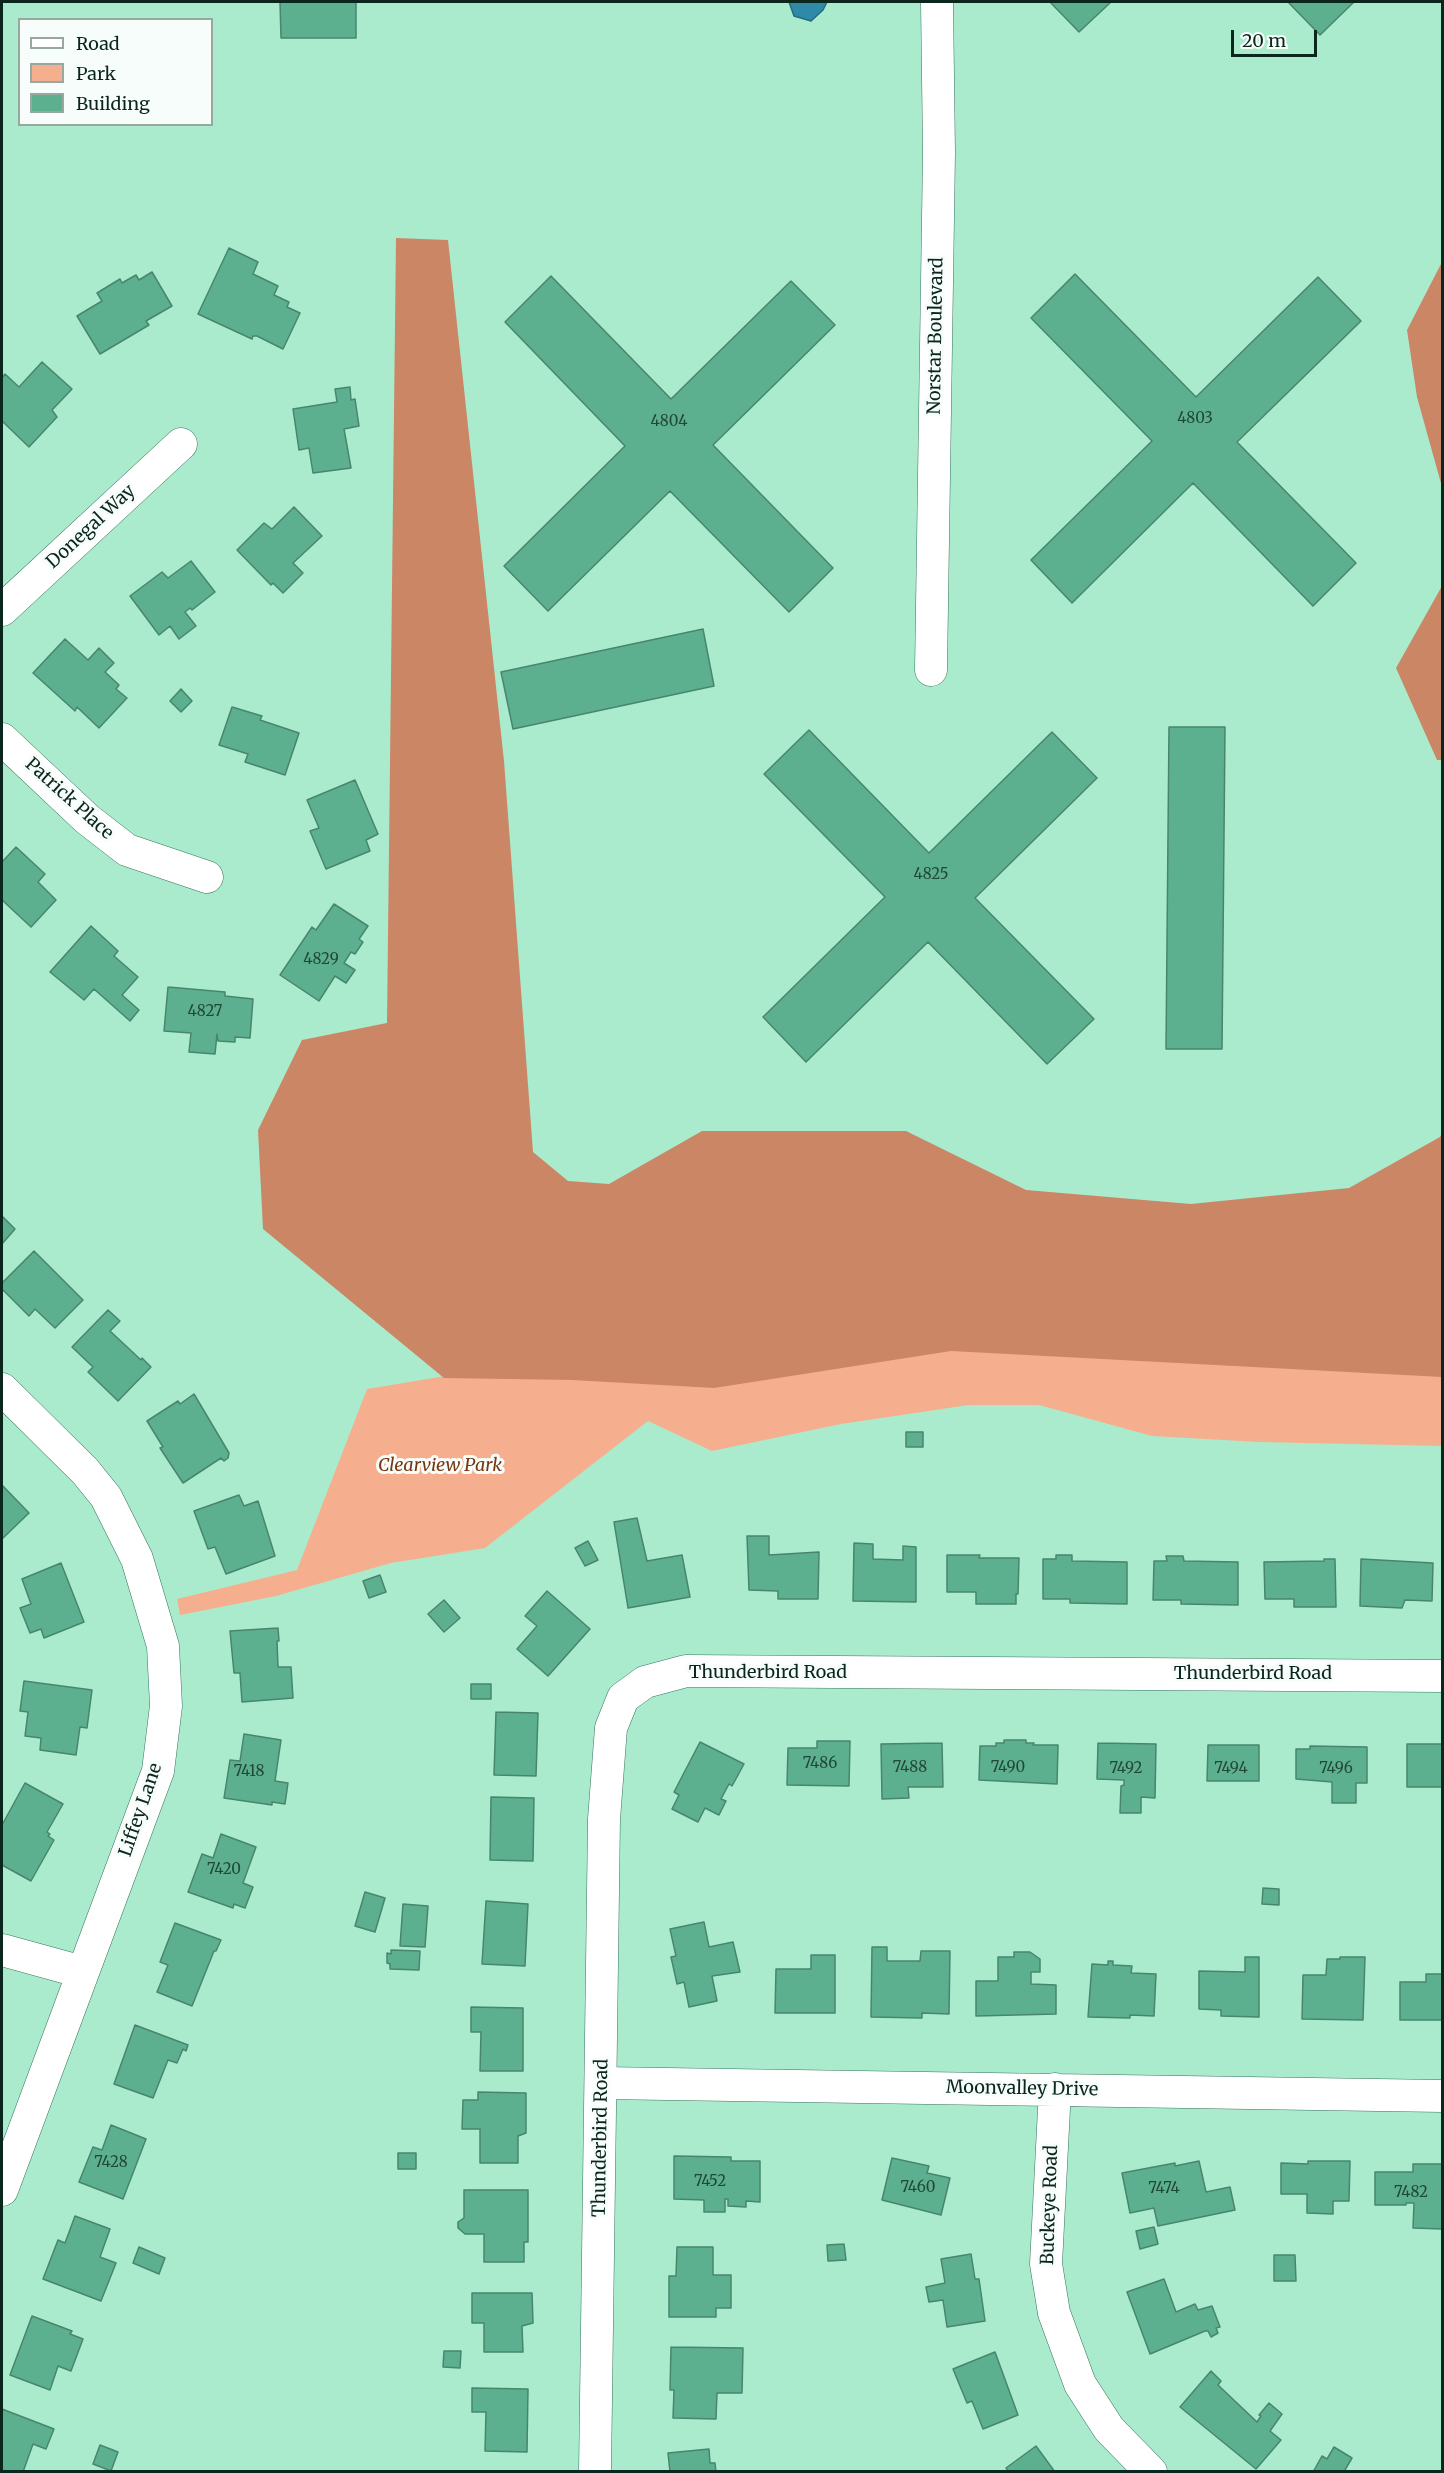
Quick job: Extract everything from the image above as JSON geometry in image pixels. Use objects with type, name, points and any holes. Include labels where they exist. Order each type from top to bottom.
[{"type":"street","name":"Norstar Boulevard","points":[[931,670],[939,153],[938,2]]},
{"type":"street","name":"Donegal Way","points":[[2,610],[181,444]]},
{"type":"street","name":"Patrick Place","points":[[2,739],[87,819],[127,850],[207,877]]},
{"type":"street","name":"Liffey Lane","points":[[2,1389],[85,1471],[106,1497],[136,1559],[163,1646],[166,1706],[158,1771],[2,2190]]},
{"type":"street","name":"Thunderbird Road","points":[[595,2472],[604,1819],[611,1728],[623,1698],[645,1682],[686,1671],[1443,1676]]},
{"type":"street","points":[[2,1950],[82,1972]]},
{"type":"street","name":"Moonvalley Drive","points":[[602,2083],[1443,2096]]},
{"type":"street","name":"Buckeye Road","points":[[1055,2089],[1046,2265],[1054,2313],[1080,2384],[1109,2429],[1151,2472]]},
{"type":"green space","name":"Clearview Park","points":[[924,1334],[1442,1351],[1442,1446],[1259,1442],[1152,1436],[1039,1405],[969,1405],[841,1424],[712,1451],[648,1421],[485,1548],[391,1563],[276,1596],[180,1615],[177,1599],[297,1570],[367,1389],[554,1358]]},
{"type":"shaded area","points":[[396,238],[448,240],[504,761],[533,1152],[568,1181],[609,1184],[702,1131],[906,1131],[1026,1190],[1191,1204],[1349,1188],[1440,1137],[1442,1133],[1442,1377],[951,1351],[714,1388],[572,1380],[444,1378],[263,1229],[258,1130],[302,1040],[387,1023]]},
{"type":"shaded area","points":[[1442,262],[1442,487],[1417,397],[1407,330]]},
{"type":"shaded area","points":[[1442,586],[1442,760],[1437,760],[1396,668]]},
{"type":"water","points":[[789,2],[827,2],[823,10],[811,21],[794,16]]},
{"type":"building","points":[[280,2],[356,2],[356,38],[281,38]]},
{"type":"building","points":[[1050,2],[1111,2],[1079,32]]},
{"type":"building","points":[[1288,2],[1354,2],[1320,35]]},
{"type":"building","points":[[229,248],[258,262],[253,274],[278,286],[274,295],[289,302],[287,307],[300,313],[283,349],[257,336],[253,336],[252,339],[198,314]]},
{"type":"building","points":[[152,272],[172,306],[146,321],[149,325],[100,354],[77,316],[102,301],[97,293],[120,279],[122,283],[136,275],[139,280]]},
{"type":"building","points":[[1075,274],[1196,397],[1318,277],[1361,321],[1237,442],[1356,563],[1313,606],[1193,483],[1072,603],[1031,560],[1152,441],[1031,318]]},
{"type":"building","points":[[551,276],[671,399],[791,281],[835,325],[713,445],[833,568],[789,612],[670,491],[548,611],[504,566],[625,446],[505,322]]},
{"type":"building","points":[[42,362],[72,389],[52,410],[57,417],[29,447],[2,421],[2,378],[5,374],[19,387]]},
{"type":"building","points":[[350,387],[351,400],[355,399],[359,426],[344,429],[351,468],[313,473],[309,448],[299,450],[293,409],[337,402],[335,389]]},
{"type":"building","points":[[294,507],[322,536],[293,563],[303,573],[283,593],[273,583],[271,585],[237,550],[264,523],[272,529]]},
{"type":"building","points":[[191,561],[215,592],[192,610],[190,608],[185,612],[196,626],[179,639],[170,626],[159,635],[130,596],[162,572],[168,578]]},
{"type":"building","points":[[703,629],[714,686],[513,729],[501,672]]},
{"type":"building","points":[[65,639],[88,660],[99,648],[114,663],[105,672],[119,685],[116,689],[127,698],[99,728],[77,707],[75,711],[33,673]]},
{"type":"building","points":[[181,689],[192,701],[181,712],[170,701]]},
{"type":"building","points":[[232,707],[262,716],[260,720],[299,733],[285,775],[245,762],[248,754],[219,745]]},
{"type":"building","points":[[1169,727],[1225,727],[1222,1049],[1166,1049]]},
{"type":"building","points":[[809,730],[929,853],[1052,732],[1097,778],[975,898],[1094,1019],[1047,1064],[928,942],[806,1062],[763,1017],[885,897],[764,774]]},
{"type":"building","points":[[355,780],[378,834],[366,840],[370,851],[326,869],[310,831],[319,828],[307,800]]},
{"type":"building","points":[[16,847],[45,874],[38,882],[56,900],[31,927],[2,900],[2,862]]},
{"type":"building","points":[[334,904],[368,926],[359,939],[363,942],[355,954],[351,952],[344,963],[355,970],[346,983],[335,976],[319,1001],[280,975],[312,927],[316,930]]},
{"type":"building","points":[[91,926],[118,951],[114,956],[138,977],[122,995],[139,1010],[130,1021],[94,989],[84,1000],[50,972]]},
{"type":"building","points":[[168,987],[225,992],[225,996],[253,999],[250,1038],[235,1037],[235,1042],[218,1041],[217,1034],[215,1054],[189,1052],[191,1033],[164,1031]]},
{"type":"building","points":[[2,1216],[15,1229],[2,1244]]},
{"type":"building","points":[[34,1251],[83,1300],[55,1328],[35,1309],[29,1316],[2,1289],[2,1283]]},
{"type":"building","points":[[108,1310],[120,1321],[110,1331],[151,1367],[118,1401],[88,1372],[93,1367],[72,1347]]},
{"type":"building","points":[[194,1394],[229,1453],[228,1458],[224,1461],[221,1458],[183,1483],[160,1448],[163,1447],[147,1421],[178,1401],[180,1404]]},
{"type":"building","points":[[906,1432],[923,1432],[923,1447],[906,1447]]},
{"type":"building","points":[[2,1485],[29,1513],[2,1539]]},
{"type":"building","points":[[239,1495],[244,1506],[258,1501],[275,1556],[226,1574],[215,1547],[208,1549],[194,1511]]},
{"type":"building","points":[[637,1518],[647,1561],[682,1555],[690,1597],[628,1608],[614,1522]]},
{"type":"building","points":[[747,1536],[769,1536],[769,1555],[819,1552],[818,1599],[778,1599],[778,1591],[749,1590]]},
{"type":"building","points":[[588,1541],[598,1560],[585,1566],[575,1548]]},
{"type":"building","points":[[854,1543],[873,1544],[873,1559],[903,1560],[903,1546],[916,1547],[916,1602],[853,1601]]},
{"type":"building","points":[[947,1555],[1019,1558],[1016,1604],[976,1604],[976,1592],[947,1592]]},
{"type":"building","points":[[1056,1555],[1072,1555],[1072,1561],[1127,1562],[1127,1604],[1070,1603],[1070,1599],[1043,1599],[1043,1559],[1056,1559]]},
{"type":"building","points":[[1166,1556],[1183,1556],[1184,1561],[1238,1562],[1238,1605],[1181,1604],[1181,1600],[1153,1600],[1154,1561],[1167,1561]]},
{"type":"building","points":[[1324,1559],[1335,1559],[1336,1607],[1294,1607],[1294,1599],[1265,1599],[1264,1562],[1324,1561]]},
{"type":"building","points":[[1361,1559],[1433,1563],[1432,1601],[1405,1600],[1402,1608],[1360,1606]]},
{"type":"building","points":[[61,1563],[84,1622],[44,1638],[41,1629],[30,1633],[20,1608],[31,1604],[22,1579]]},
{"type":"building","points":[[380,1575],[386,1592],[369,1598],[363,1581]]},
{"type":"building","points":[[547,1591],[590,1629],[548,1676],[517,1649],[537,1626],[525,1616]]},
{"type":"building","points":[[444,1600],[460,1618],[444,1632],[428,1614]]},
{"type":"building","points":[[278,1628],[278,1667],[291,1667],[293,1698],[242,1702],[240,1673],[234,1673],[230,1631]]},
{"type":"building","points":[[24,1681],[92,1690],[87,1728],[80,1727],[76,1755],[40,1750],[41,1738],[25,1736],[28,1712],[20,1711]]},
{"type":"building","points":[[471,1684],[491,1684],[491,1699],[471,1699]]},
{"type":"building","points":[[496,1712],[538,1713],[536,1776],[494,1775]]},
{"type":"building","points":[[244,1734],[281,1740],[275,1781],[288,1783],[285,1804],[272,1802],[272,1805],[224,1798],[230,1760],[240,1761]]},
{"type":"building","points":[[1004,1740],[1026,1740],[1026,1743],[1034,1743],[1033,1745],[1058,1745],[1057,1784],[979,1780],[980,1746],[996,1746],[996,1743],[1004,1743]]},
{"type":"building","points":[[817,1741],[850,1741],[849,1786],[787,1785],[788,1748],[817,1748]]},
{"type":"building","points":[[700,1742],[744,1764],[732,1786],[729,1784],[721,1799],[726,1801],[719,1815],[705,1808],[698,1822],[672,1809],[679,1795],[674,1792]]},
{"type":"building","points":[[942,1743],[943,1787],[908,1787],[909,1798],[882,1799],[881,1744]]},
{"type":"building","points":[[1098,1743],[1156,1744],[1155,1798],[1141,1797],[1141,1813],[1120,1813],[1121,1786],[1124,1785],[1124,1780],[1097,1779]]},
{"type":"building","points":[[1407,1744],[1442,1744],[1442,1787],[1407,1787]]},
{"type":"building","points":[[1208,1745],[1259,1745],[1259,1781],[1207,1781]]},
{"type":"building","points":[[1310,1746],[1367,1747],[1367,1783],[1356,1783],[1356,1803],[1332,1803],[1332,1782],[1296,1779],[1296,1749],[1310,1749]]},
{"type":"building","points":[[25,1783],[63,1804],[47,1832],[50,1834],[48,1836],[54,1840],[31,1881],[2,1865],[2,1825]]},
{"type":"building","points":[[491,1797],[534,1798],[533,1861],[490,1860]]},
{"type":"building","points":[[221,1834],[256,1847],[243,1883],[253,1887],[245,1908],[234,1904],[233,1908],[188,1892],[202,1854],[213,1858]]},
{"type":"building","points":[[1263,1888],[1279,1889],[1279,1905],[1262,1904]]},
{"type":"building","points":[[365,1892],[385,1898],[375,1932],[355,1926]]},
{"type":"building","points":[[486,1901],[528,1904],[525,1966],[482,1964]]},
{"type":"building","points":[[403,1904],[428,1906],[425,1947],[400,1946]]},
{"type":"building","points":[[704,1922],[709,1947],[733,1942],[740,1972],[712,1976],[717,2001],[689,2007],[684,1982],[677,1984],[671,1957],[676,1956],[670,1929]]},
{"type":"building","points":[[175,1923],[221,1940],[214,1951],[192,2006],[157,1992],[168,1965],[160,1962]]},
{"type":"building","points":[[872,1947],[887,1947],[887,1961],[920,1961],[921,1951],[950,1951],[949,2014],[922,2013],[922,2018],[871,2017]]},
{"type":"building","points":[[391,1950],[420,1951],[419,1970],[390,1969],[390,1964],[387,1963],[387,1953],[391,1954]]},
{"type":"building","points":[[1014,1952],[1030,1952],[1040,1959],[1040,1972],[1031,1972],[1031,1984],[1056,1985],[1056,2014],[976,2016],[976,1981],[998,1981],[998,1957],[1014,1957]]},
{"type":"building","points":[[811,1955],[835,1955],[835,2013],[775,2013],[776,1969],[811,1969]]},
{"type":"building","points":[[1245,1957],[1259,1957],[1259,2017],[1221,2016],[1221,2010],[1199,2009],[1199,1971],[1245,1972]]},
{"type":"building","points":[[1340,1957],[1365,1957],[1363,2020],[1302,2019],[1303,1975],[1326,1975],[1327,1959],[1340,1959]]},
{"type":"building","points":[[1108,1961],[1113,1961],[1113,1965],[1132,1966],[1131,1973],[1156,1974],[1154,2016],[1088,2017],[1092,1964],[1108,1965]]},
{"type":"building","points":[[1426,1974],[1442,1974],[1442,2020],[1400,2020],[1400,1982],[1426,1982]]},
{"type":"building","points":[[471,2007],[523,2008],[523,2071],[480,2071],[481,2032],[471,2032]]},
{"type":"building","points":[[135,2025],[188,2045],[186,2051],[183,2049],[177,2063],[168,2060],[153,2098],[114,2084]]},
{"type":"building","points":[[478,2092],[526,2093],[526,2133],[518,2136],[518,2163],[480,2163],[480,2129],[462,2129],[463,2100],[478,2100]]},
{"type":"building","points":[[111,2125],[146,2139],[123,2199],[79,2182],[93,2147],[102,2150]]},
{"type":"building","points":[[398,2153],[416,2153],[416,2169],[398,2169]]},
{"type":"building","points":[[674,2156],[731,2157],[731,2161],[760,2161],[760,2202],[746,2201],[746,2207],[728,2206],[728,2199],[725,2199],[725,2212],[704,2212],[704,2200],[674,2199]]},
{"type":"building","points":[[892,2158],[929,2166],[927,2173],[950,2178],[941,2215],[882,2200]]},
{"type":"building","points":[[1199,2161],[1206,2192],[1230,2187],[1235,2210],[1158,2226],[1154,2208],[1130,2213],[1122,2173]]},
{"type":"building","points":[[1308,2161],[1350,2161],[1349,2201],[1333,2201],[1333,2214],[1307,2213],[1307,2194],[1281,2194],[1281,2163],[1308,2164]]},
{"type":"building","points":[[1413,2164],[1442,2164],[1442,2229],[1413,2228],[1414,2203],[1375,2205],[1375,2172],[1413,2172]]},
{"type":"building","points":[[464,2190],[528,2190],[528,2242],[524,2242],[524,2262],[484,2262],[484,2234],[465,2234],[458,2228],[458,2222],[464,2218]]},
{"type":"building","points":[[75,2216],[110,2229],[100,2257],[116,2263],[101,2301],[43,2279],[58,2240],[65,2243]]},
{"type":"building","points":[[1154,2227],[1158,2244],[1140,2249],[1136,2231]]},
{"type":"building","points":[[844,2244],[846,2260],[828,2261],[827,2245]]},
{"type":"building","points":[[139,2247],[165,2258],[159,2274],[133,2263]]},
{"type":"building","points":[[677,2247],[713,2247],[713,2275],[731,2275],[731,2308],[716,2308],[716,2317],[669,2317],[669,2276],[676,2276]]},
{"type":"building","points":[[971,2254],[975,2279],[979,2279],[985,2321],[947,2327],[943,2300],[929,2302],[926,2287],[945,2283],[941,2259]]},
{"type":"building","points":[[1274,2255],[1295,2255],[1296,2281],[1274,2281]]},
{"type":"building","points":[[1164,2279],[1176,2312],[1195,2304],[1198,2310],[1212,2306],[1220,2327],[1216,2328],[1218,2333],[1211,2337],[1208,2331],[1205,2331],[1150,2354],[1127,2292]]},
{"type":"building","points":[[472,2293],[532,2293],[533,2323],[522,2326],[523,2352],[484,2352],[484,2323],[472,2323]]},
{"type":"building","points":[[32,2316],[72,2331],[70,2334],[83,2339],[71,2371],[58,2366],[50,2390],[10,2375]]},
{"type":"building","points":[[671,2347],[743,2348],[742,2393],[717,2393],[716,2419],[673,2418],[674,2390],[670,2390]]},
{"type":"building","points":[[444,2351],[461,2351],[460,2368],[443,2367]]},
{"type":"building","points":[[995,2352],[1018,2415],[983,2429],[972,2401],[967,2403],[953,2369]]},
{"type":"building","points":[[1211,2371],[1221,2381],[1218,2385],[1257,2422],[1261,2416],[1259,2415],[1269,2403],[1282,2414],[1270,2431],[1281,2440],[1256,2469],[1180,2407]]},
{"type":"building","points":[[472,2388],[528,2389],[527,2452],[485,2451],[486,2412],[472,2412]]},
{"type":"building","points":[[2,2409],[54,2429],[46,2449],[33,2444],[23,2472],[2,2472]]},
{"type":"building","points":[[100,2445],[118,2452],[111,2471],[93,2464]]},
{"type":"building","points":[[1036,2446],[1055,2472],[1009,2472],[1006,2468]]},
{"type":"building","points":[[1334,2447],[1352,2458],[1345,2470],[1348,2472],[1313,2472],[1322,2456],[1327,2459]]},
{"type":"building","points":[[709,2449],[710,2463],[715,2463],[716,2472],[670,2472],[668,2453]]}]
